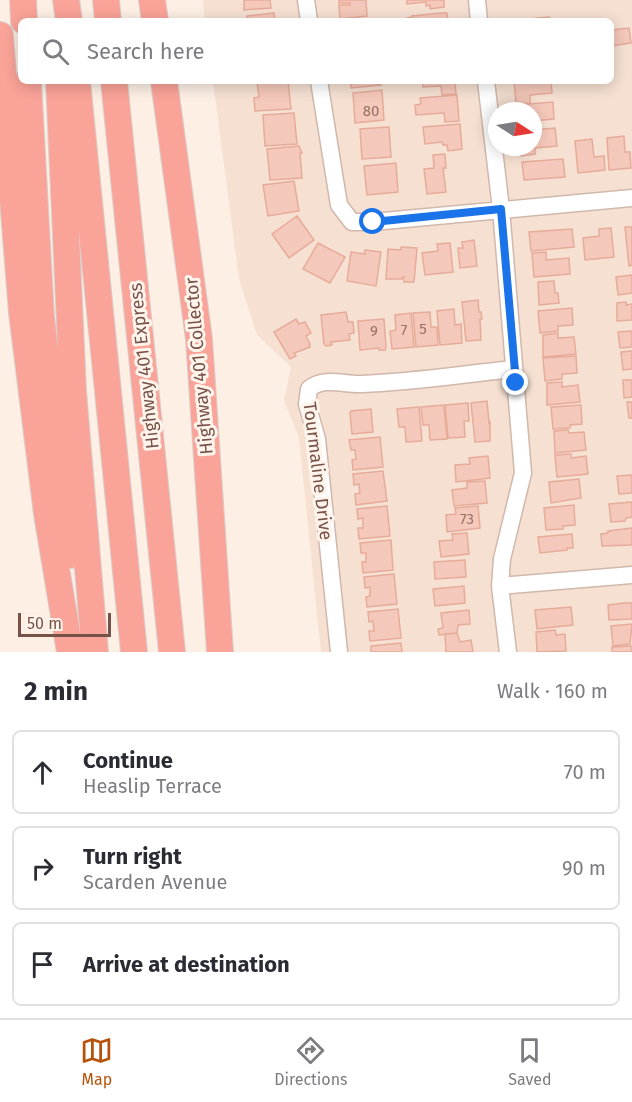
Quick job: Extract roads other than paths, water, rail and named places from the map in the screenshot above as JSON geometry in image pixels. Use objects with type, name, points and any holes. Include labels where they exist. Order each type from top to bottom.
[{"type":"highway","points":[[23,0],[24,18]]},
{"type":"highway","points":[[56,0],[57,18]]},
{"type":"highway","points":[[66,0],[69,18]]},
{"type":"highway","points":[[106,0],[108,18]]},
{"type":"highway","points":[[152,0],[155,18]]},
{"type":"highway","points":[[0,35],[22,313],[47,514],[70,652]]},
{"type":"highway","points":[[28,84],[40,317],[82,652]]},
{"type":"highway","points":[[59,84],[73,392],[95,652]]},
{"type":"highway","points":[[77,84],[134,652]]},
{"type":"highway","name":"Highway 401 Express","points":[[114,84],[172,652]]},
{"type":"highway","name":"Highway 401 Collector","points":[[164,84],[199,339],[220,652]]},
{"type":"street","points":[[306,0],[309,18]]},
{"type":"street","points":[[477,0],[479,18]]},
{"type":"street","points":[[319,84],[339,205],[352,222],[632,198]]},
{"type":"street","points":[[486,84],[501,209],[523,473],[502,560],[500,586],[508,652]]},
{"type":"street","name":"Tourmaline Drive","points":[[339,652],[316,439],[308,404],[309,389],[314,385],[332,381],[362,384],[514,369]]},
{"type":"street","points":[[500,586],[632,575]]}]
